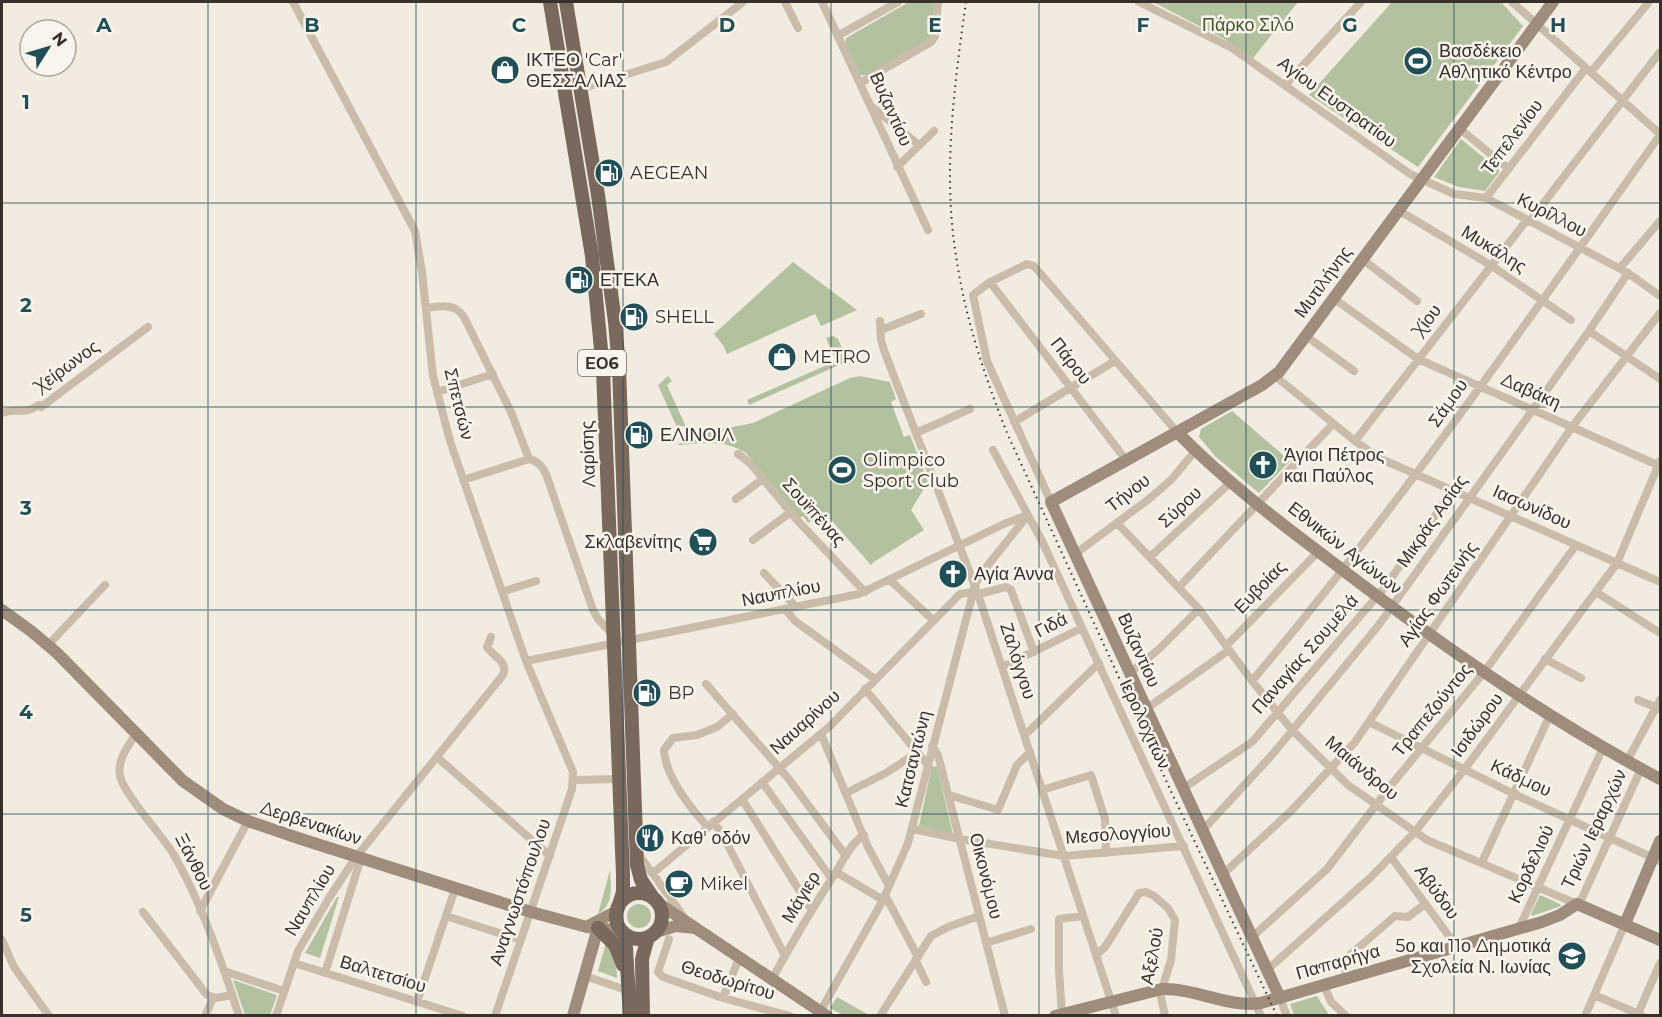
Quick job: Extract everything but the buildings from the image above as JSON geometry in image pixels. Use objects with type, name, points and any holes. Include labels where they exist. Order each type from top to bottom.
[{"type":"main road","name":"Λαρίσης","points":[[550,2],[584,204],[596,292],[603,370],[623,888],[617,909]]},
{"type":"main road","name":"Λαρίσης","points":[[566,2],[609,275],[619,367],[637,850],[640,877],[654,899]]},
{"type":"main road","points":[[617,909],[623,900],[632,895],[641,894],[654,899]]},
{"type":"main road","name":"ΕΟ6","points":[[643,1016],[641,963],[643,950],[660,925],[662,915],[654,899]]},
{"type":"main road","name":"ΕΟ6","points":[[617,909],[617,920],[622,932],[630,1016]]},
{"type":"main road","points":[[593,927],[610,939],[618,951],[629,991]]},
{"type":"main road","points":[[622,932],[635,939],[652,934]]},
{"type":"street","name":"Σπετσών","points":[[293,2],[411,222],[419,251],[431,361],[437,393],[463,480],[526,661],[570,764],[574,780]]},
{"type":"street","points":[[580,89],[666,62],[743,2]]},
{"type":"street","points":[[785,2],[798,28]]},
{"type":"street","name":"Βυζαντίου","points":[[822,2],[928,230]]},
{"type":"street","points":[[839,35],[898,2]]},
{"type":"street","points":[[860,83],[931,42],[935,36],[938,2]]},
{"type":"street","name":"Αγίου Ευστρατίου","points":[[1139,2],[1232,48],[1421,180]]},
{"type":"street","points":[[1285,85],[1358,2]]},
{"type":"street","points":[[1512,2],[1660,134]]},
{"type":"street","name":"Μυτιλήνης","points":[[1051,502],[1275,376],[1553,2]]},
{"type":"street","name":"Τεπελενίου","points":[[1486,198],[1588,70],[1649,2]]},
{"type":"street","name":"Χίου","points":[[1355,441],[1660,52]]},
{"type":"street","points":[[868,103],[919,145]]},
{"type":"street","points":[[1459,128],[1509,169]]},
{"type":"street","points":[[897,167],[934,131]]},
{"type":"street","name":"Σάμου","points":[[1252,681],[1417,475],[1660,134]]},
{"type":"street","name":"Κυρίλλου","points":[[1421,180],[1454,194],[1486,198],[1528,222],[1624,270],[1660,296]]},
{"type":"street","name":"Μυκάλης","points":[[1398,210],[1492,266],[1571,320]]},
{"type":"street","name":"Μικράς Ασίας","points":[[1202,831],[1292,730],[1375,630],[1589,332],[1624,270],[1660,220]]},
{"type":"street","points":[[1362,259],[1417,301]]},
{"type":"street","name":"Εθνικών Αγώνων","points":[[990,282],[1023,265],[1030,264],[1195,451],[1258,503],[1318,552],[1430,634],[1550,715],[1603,748],[1660,779]]},
{"type":"street","name":"Βυζαντίου","points":[[990,282],[973,295],[985,354],[1014,422],[1287,1016]]},
{"type":"street","name":"Πάρου","points":[[990,282],[1125,460]]},
{"type":"street","name":"Δαβάκη","points":[[1334,298],[1418,359],[1660,464]]},
{"type":"street","points":[[426,308],[448,306],[460,311],[511,412],[529,459]]},
{"type":"street","name":"Ζαλόγγου","points":[[921,314],[880,326],[885,353],[960,546],[1025,735],[1116,1016]]},
{"type":"street","name":"Αγίας Φωτεινής","points":[[1222,875],[1292,811],[1332,769],[1369,722],[1572,427],[1660,314]]},
{"type":"street","name":"Χείρωνος","points":[[2,413],[27,412],[39,405],[41,407],[148,327]]},
{"type":"street","points":[[1589,332],[1660,379]]},
{"type":"street","points":[[1306,336],[1354,372]]},
{"type":"street","points":[[1014,422],[1114,361]]},
{"type":"street","points":[[437,393],[493,374]]},
{"type":"street","name":"Ιασωνίδου","points":[[1275,376],[1379,458],[1660,582]]},
{"type":"street","points":[[916,433],[970,409]]},
{"type":"street","points":[[1179,587],[1333,424]]},
{"type":"street","name":"Ιερολοχιτών","points":[[993,450],[1029,515],[1259,1010]]},
{"type":"street","name":"Τήνου","points":[[1075,554],[1171,480],[1195,451]]},
{"type":"street","name":"Σουϊπένας","points":[[738,454],[748,461],[790,512],[865,592]]},
{"type":"street","points":[[463,480],[529,459],[537,462],[546,474],[594,610],[613,638]]},
{"type":"street","name":"Ισιδώρου","points":[[1267,970],[1391,857],[1414,833],[1464,770],[1617,563],[1660,464]]},
{"type":"street","points":[[736,499],[763,479]]},
{"type":"street","name":"Σύρου","points":[[1150,557],[1232,481]]},
{"type":"street","name":"Παναγίας Σουμελά","points":[[1182,789],[1252,742],[1377,596],[1453,490]]},
{"type":"street","points":[[753,540],[790,512]]},
{"type":"street","name":"Ναυπλίου","points":[[526,661],[613,638],[629,639],[865,592],[1006,523],[1029,515]]},
{"type":"street","name":"Κατσαντώνη","points":[[822,1014],[886,894],[913,829],[927,764],[980,575],[1029,515]]},
{"type":"street","name":"Μαιάνδρου","points":[[1117,523],[1199,609],[1252,681],[1292,730],[1332,769],[1376,805],[1414,833],[1660,940]]},
{"type":"street","name":"Τραπεζούντος","points":[[1251,938],[1324,872],[1485,671],[1576,545]]},
{"type":"street","name":"Ευβοίας","points":[[1146,709],[1227,648],[1318,552]]},
{"type":"street","points":[[764,573],[796,607]]},
{"type":"street","points":[[890,580],[933,620]]},
{"type":"street","points":[[502,592],[536,581]]},
{"type":"street","points":[[48,645],[105,585]]},
{"type":"street","points":[[975,590],[1006,586],[1011,590],[1034,652]]},
{"type":"street","name":"Ναυαρίνου","points":[[652,873],[821,734],[960,594],[975,590]]},
{"type":"street","points":[[1596,592],[1660,633]]},
{"type":"street","points":[[785,609],[795,621],[875,679]]},
{"type":"street","points":[[1130,673],[1159,649],[1199,609]]},
{"type":"street","name":"Δερβενακίων","points":[[2,610],[48,645],[191,788],[216,805],[248,821],[455,889],[531,912],[622,932]]},
{"type":"street","name":"Γιδά","points":[[1002,667],[1082,628]]},
{"type":"street","name":"Ναυπλίου","points":[[276,1016],[294,963],[319,913],[358,858],[505,672],[504,664],[487,646],[491,637]]},
{"type":"street","points":[[1545,659],[1581,678]]},
{"type":"street","points":[[1025,735],[1099,663]]},
{"type":"street","points":[[706,684],[779,768],[846,855]]},
{"type":"street","points":[[865,689],[927,764]]},
{"type":"street","points":[[1627,761],[1659,705],[1638,700]]},
{"type":"street","points":[[733,714],[717,727],[697,735],[673,738],[665,748],[665,757],[680,790],[711,825],[721,832],[785,956]]},
{"type":"street","points":[[1482,862],[1550,715]]},
{"type":"street","name":"Κάδμου","points":[[1369,722],[1514,794],[1657,859]]},
{"type":"street","name":"Ξάνθου","points":[[136,734],[121,760],[119,771],[122,782],[167,844],[182,870],[224,971],[239,1016]]},
{"type":"street","points":[[821,734],[864,835],[886,894],[926,982]]},
{"type":"street","name":"Οικονόμου","points":[[932,746],[938,755],[949,795],[1005,1016]]},
{"type":"street","name":"Κορδελιού","points":[[1519,928],[1603,748]]},
{"type":"street","points":[[846,793],[886,773],[918,752]]},
{"type":"street","points":[[949,795],[998,810],[1017,765],[1030,752]]},
{"type":"street","points":[[438,758],[550,856]]},
{"type":"street","name":"Τριών Ιεραρχών","points":[[1577,904],[1582,898],[1641,769]]},
{"type":"street","points":[[1042,790],[1091,775],[1105,819],[1106,853]]},
{"type":"street","points":[[574,780],[619,779]]},
{"type":"street","name":"Αναγνωστόπουλου","points":[[495,1016],[574,780]]},
{"type":"street","points":[[762,782],[833,875],[886,894]]},
{"type":"street","points":[[742,799],[811,909]]},
{"type":"street","points":[[200,910],[248,821]]},
{"type":"street","name":"Μεσολογγίου","points":[[913,829],[1064,856],[1184,846]]},
{"type":"street","name":"Μάγιερ","points":[[772,979],[811,909],[846,855],[864,835]]},
{"type":"street","points":[[1585,1016],[1625,924],[1657,859],[1660,841]]},
{"type":"street","points":[[637,850],[686,920]]},
{"type":"street","name":"Αβύδου","points":[[1391,857],[1457,947]]},
{"type":"street","name":"Ναυπλίου","points":[[325,973],[358,858]]},
{"type":"street","points":[[417,1002],[455,889]]},
{"type":"street","name":"Αξελού","points":[[1096,955],[1105,947],[1138,894],[1144,892],[1151,894],[1168,908],[1175,920],[1172,954],[1161,997],[1165,1016]]},
{"type":"street","points":[[654,899],[822,1014]]},
{"type":"street","points":[[1347,978],[1344,964],[1350,955],[1395,916],[1408,917],[1425,904]]},
{"type":"street","name":"Παπαρήγα","points":[[1162,989],[1177,990],[1259,1010],[1280,998],[1560,915],[1577,904]]},
{"type":"street","points":[[573,1016],[585,976],[593,927],[617,909]]},
{"type":"street","points":[[143,912],[204,992],[213,998],[232,995]]},
{"type":"street","points":[[446,916],[521,940]]},
{"type":"street","points":[[880,1016],[931,936],[979,916]]},
{"type":"street","points":[[1083,916],[1059,919],[1058,1015],[1162,989]]},
{"type":"street","points":[[652,934],[681,926],[699,928]]},
{"type":"street","points":[[986,943],[1031,930]]},
{"type":"street","name":"Θεοδωρίτου","points":[[669,939],[658,972],[663,977],[723,998],[790,1016]]},
{"type":"street","points":[[2,940],[14,967],[49,1016]]},
{"type":"street","points":[[723,998],[740,956]]},
{"type":"street","name":"Βαλτετσίου","points":[[294,963],[463,1016]]},
{"type":"street","points":[[1594,995],[1639,1015],[1660,963]]},
{"type":"street","points":[[224,971],[284,991]]},
{"type":"street","points":[[585,976],[629,991]]},
{"type":"street","points":[[1324,985],[1330,1002],[1346,1016]]},
{"type":"street","points":[[205,1016],[213,998]]},
{"type":"green space","points":[[909,2],[936,2],[931,38],[870,75],[860,75],[845,43],[846,38]]},
{"type":"green space","name":"Πάρκο Σιλό","points":[[1153,2],[1298,2],[1253,58],[1226,40]]},
{"type":"green space","name":"Βασδέκειο Αθλητικό Κέντρο","points":[[1392,2],[1501,2],[1523,26],[1418,167],[1309,95]]},
{"type":"green space","points":[[1461,139],[1500,171],[1485,191],[1459,187],[1434,177]]},
{"type":"green space","points":[[793,262],[857,310],[821,326],[815,314],[727,354],[714,334]]},
{"type":"green space","points":[[833,336],[838,339],[848,361],[749,405],[747,400],[836,361],[826,338]]},
{"type":"green space","points":[[668,376],[672,381],[667,385],[686,427],[676,425],[658,385]]},
{"type":"green space","name":"Olimpico Sport Club","points":[[860,376],[890,382],[896,399],[891,402],[904,437],[910,435],[928,482],[911,510],[924,530],[871,565],[824,512],[808,523],[803,516],[800,518],[746,453],[721,444],[677,445],[713,431],[753,423],[850,378]]},
{"type":"green space","points":[[1232,411],[1290,461],[1259,493],[1216,457],[1199,437],[1201,429]]},
{"type":"green space","points":[[932,766],[937,767],[953,834],[919,826]]},
{"type":"green space","points":[[610,870],[609,900],[598,914]]},
{"type":"green space","points":[[1540,895],[1560,904],[1561,906],[1532,916]]},
{"type":"green space","points":[[339,897],[320,958],[305,953]]},
{"type":"green space","points":[[639,904],[647,908],[651,916],[647,924],[639,928],[631,924],[627,916],[631,908]]},
{"type":"green space","points":[[606,943],[616,960],[617,978],[598,971]]},
{"type":"green space","points":[[233,980],[277,995],[270,1015],[245,1015]]},
{"type":"green space","points":[[1317,996],[1329,1015],[1294,1015],[1290,1004]]},
{"type":"green space","points":[[837,997],[869,1015],[843,1015],[830,1008]]},
{"type":"railway","points":[[966,2],[951,132],[950,197],[957,262],[977,349],[1007,433],[1277,1016]]},
{"type":"place","name":"Βασδέκειο Αθλητικό Κέντρο","points":[[1418,61]]},
{"type":"place","name":"ΙΚΤΕΟ 'Car' ΘΕΣΣΑΛΙΑΣ","points":[[505,70]]},
{"type":"place","name":"AEGEAN","points":[[609,173]]},
{"type":"place","name":"ΕΤΕΚΑ","points":[[579,280]]},
{"type":"place","name":"SHELL","points":[[634,317]]},
{"type":"place","name":"METRO","points":[[782,357]]},
{"type":"place","name":"ΕΛΙΝΟΙΛ","points":[[639,435]]},
{"type":"place","name":"Άγιοι Πέτρος και Παύλος","points":[[1263,465]]},
{"type":"place","name":"Olimpico Sport Club","points":[[842,470]]},
{"type":"place","name":"Σκλαβενίτης","points":[[703,542]]},
{"type":"place","name":"Αγία Άννα","points":[[953,574]]},
{"type":"place","name":"BP","points":[[647,693]]},
{"type":"place","name":"Καθ' οδόν","points":[[650,838]]},
{"type":"place","name":"Mikel","points":[[679,884]]},
{"type":"place","name":"5ο και 11ο Δημοτικά Σχολεία Ν. Ιωνίας","points":[[1572,956]]}]
